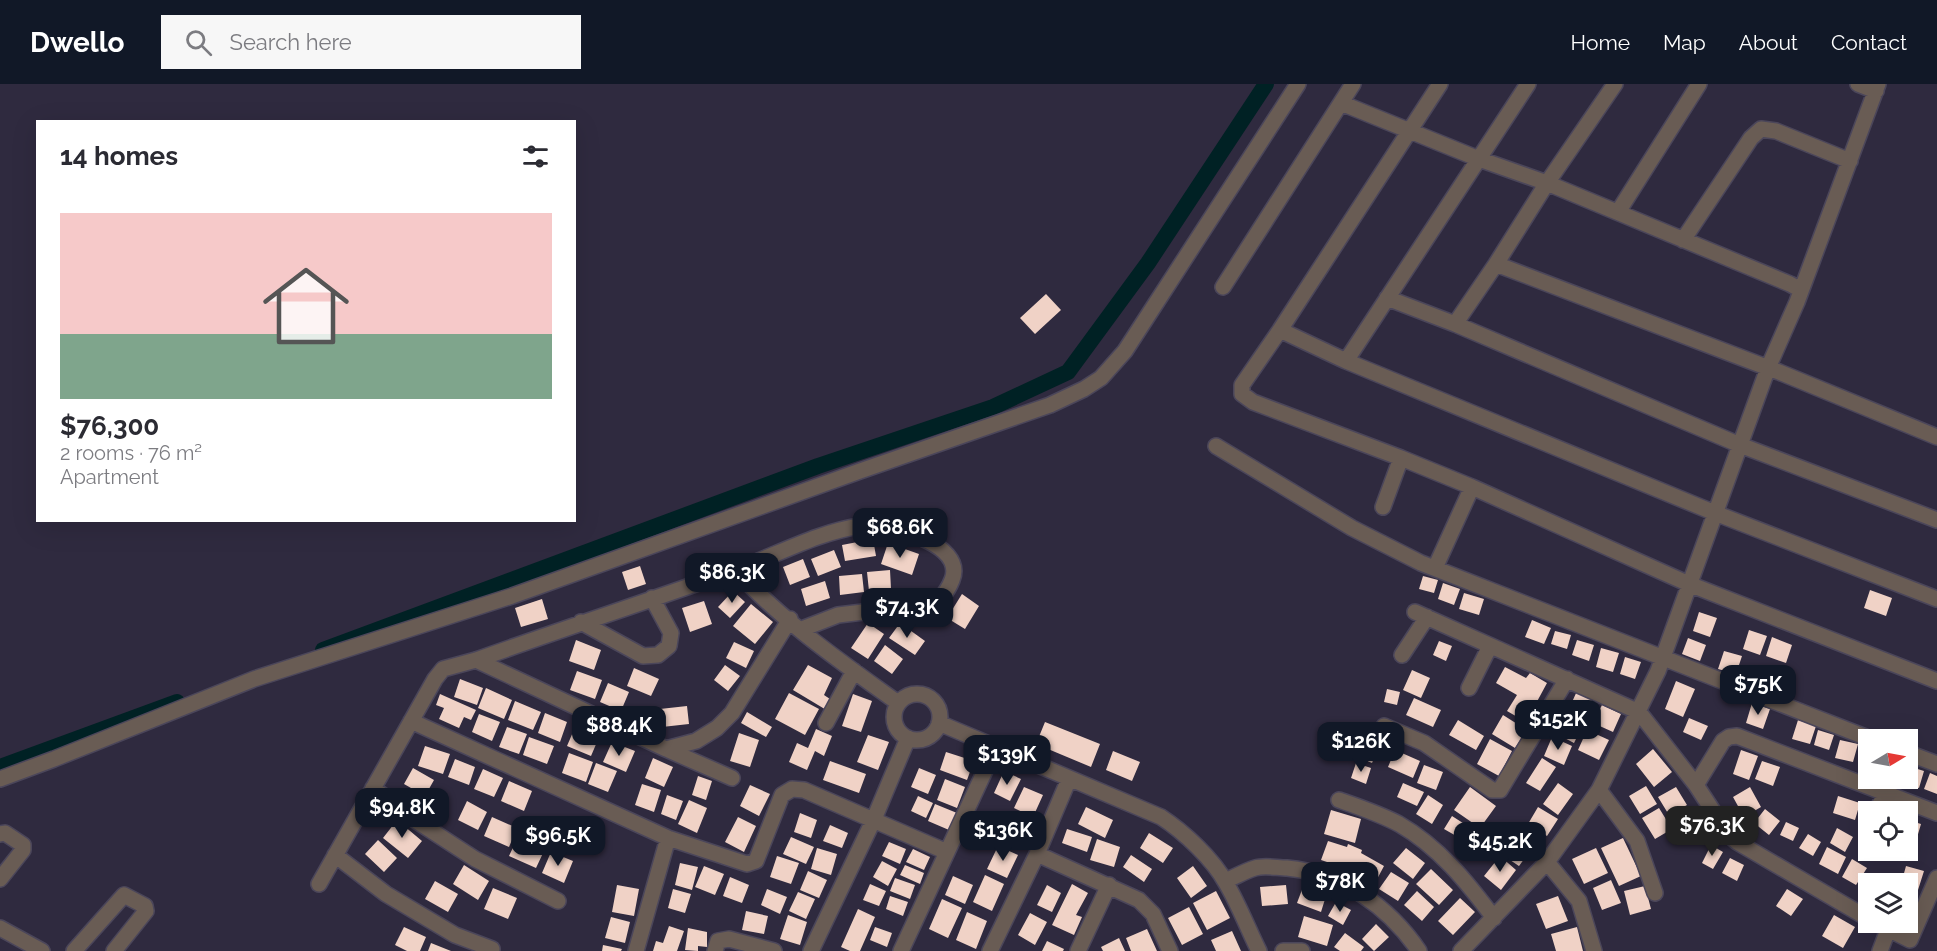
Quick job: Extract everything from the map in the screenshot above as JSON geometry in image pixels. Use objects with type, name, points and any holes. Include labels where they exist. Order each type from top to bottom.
[{"type":"street","points":[[0,778],[54,759],[255,679],[512,596],[1034,411],[1084,390],[1101,378],[1125,351],[1298,84]]},
{"type":"street","points":[[1223,287],[1353,84]]},
{"type":"street","points":[[1440,84],[1242,385],[1242,394],[1253,402],[1472,487],[1689,584],[1937,681]]},
{"type":"street","points":[[1346,361],[1528,84]]},
{"type":"street","points":[[1455,324],[1615,84]]},
{"type":"street","points":[[1618,212],[1699,84]]},
{"type":"street","points":[[1461,951],[1547,862],[1599,790],[1639,712],[1662,657],[1768,368],[1801,291],[1877,88],[1858,84]]},
{"type":"street","points":[[1341,103],[1618,212],[1790,284],[1801,291]]},
{"type":"street","points":[[1683,240],[1751,138],[1761,129],[1776,131],[1850,161]]},
{"type":"street","points":[[1496,264],[1768,368],[1937,437]]},
{"type":"street","points":[[1387,298],[1455,324],[1740,445],[1937,520]]},
{"type":"street","points":[[1280,330],[1346,361],[1715,513],[1937,599]]},
{"type":"street","points":[[1216,446],[1352,528],[1435,568],[1858,734]]},
{"type":"street","points":[[1383,507],[1401,458]]},
{"type":"street","points":[[1435,568],[1472,487]]},
{"type":"street","points":[[319,884],[435,679],[444,669],[736,570],[840,529],[862,525],[890,527],[940,547],[949,555],[955,569],[952,580],[935,606],[923,614],[880,610],[838,615],[802,629]]},
{"type":"street","points":[[736,570],[754,590],[789,619],[898,703]]},
{"type":"street","points":[[581,622],[643,656],[658,655],[669,646],[671,633],[652,598]]},
{"type":"street","points":[[1402,656],[1421,615],[1639,712],[1696,785],[1728,834],[1737,842],[1858,914]]},
{"type":"street","points":[[666,749],[696,741],[717,728],[732,713],[789,619]]},
{"type":"street","points":[[1469,688],[1490,646]]},
{"type":"street","points":[[476,660],[732,778]]},
{"type":"street","points":[[826,723],[854,671]]},
{"type":"street","points":[[1384,726],[1424,743],[1492,790],[1497,791],[1500,790],[1567,679]]},
{"type":"street","points":[[912,694],[927,696],[938,708],[939,723],[930,736],[923,739],[908,738],[897,729],[894,723],[895,709],[898,703],[912,694]]},
{"type":"street","points":[[411,721],[668,838],[752,864],[756,861],[782,795],[792,789],[804,790],[947,852]]},
{"type":"street","points":[[939,723],[1161,817],[1178,828],[1195,844],[1225,881],[1259,951]]},
{"type":"street","points":[[1696,785],[1723,741],[1737,736],[1937,813]]},
{"type":"street","points":[[811,951],[874,819],[908,738]]},
{"type":"street","points":[[901,951],[996,747]]},
{"type":"street","points":[[1918,757],[1937,765]]},
{"type":"street","points":[[990,951],[1037,854],[1069,779]]},
{"type":"street","points":[[373,788],[418,822],[475,860],[558,901]]},
{"type":"street","points":[[1599,790],[1637,841],[1655,892]]},
{"type":"street","points":[[1882,801],[1886,792]]},
{"type":"street","points":[[1339,800],[1385,817],[1418,837],[1440,854],[1473,890],[1494,918]]},
{"type":"street","points":[[0,834],[5,833],[22,845],[23,850],[0,879]]},
{"type":"street","points":[[636,951],[668,838]]},
{"type":"street","points":[[1037,854],[1139,900],[1153,914],[1170,951]]},
{"type":"street","points":[[335,855],[386,894],[406,906],[455,935],[492,949]]},
{"type":"street","points":[[1547,862],[1579,902],[1594,951]]},
{"type":"street","points":[[1225,881],[1255,868],[1266,867],[1298,869],[1341,883],[1378,905],[1408,935],[1419,951]]},
{"type":"street","points":[[1918,922],[1937,878]]},
{"type":"street","points":[[1078,951],[1109,885]]},
{"type":"street","points":[[74,951],[124,895],[145,906],[146,911],[114,951]]},
{"type":"street","points":[[0,928],[42,951]]},
{"type":"street","points":[[1880,951],[1881,933]]},
{"type":"street","points":[[1896,933],[1910,940],[1913,933]]},
{"type":"street","points":[[715,951],[718,941],[729,939],[774,951]]},
{"type":"street","points":[[1283,951],[1302,951]]},
{"type":"building","points":[[1046,294],[1061,310],[1035,334],[1020,318]]},
{"type":"building","points":[[873,539],[876,556],[845,561],[842,545]]},
{"type":"building","points":[[888,543],[919,554],[912,575],[881,564]]},
{"type":"building","points":[[834,550],[841,567],[818,576],[811,559]]},
{"type":"building","points":[[803,559],[810,577],[790,585],[783,567]]},
{"type":"building","points":[[640,566],[646,584],[628,590],[622,572]]},
{"type":"building","points":[[890,570],[891,589],[869,591],[867,572]]},
{"type":"building","points":[[862,574],[864,592],[840,595],[839,576]]},
{"type":"building","points":[[1423,576],[1438,580],[1434,593],[1419,589]]},
{"type":"building","points":[[825,581],[830,598],[806,606],[801,589]]},
{"type":"building","points":[[1443,583],[1460,589],[1454,605],[1438,599]]},
{"type":"building","points":[[1870,590],[1892,598],[1886,616],[1864,608]]},
{"type":"building","points":[[733,591],[745,602],[730,618],[718,607]]},
{"type":"building","points":[[1464,593],[1484,599],[1479,615],[1459,609]]},
{"type":"building","points":[[962,594],[979,606],[965,629],[947,618]]},
{"type":"building","points":[[542,599],[548,619],[521,627],[515,608]]},
{"type":"building","points":[[704,601],[712,624],[690,632],[682,608]]},
{"type":"building","points":[[751,604],[773,622],[755,644],[733,626]]},
{"type":"building","points":[[1699,612],[1717,618],[1710,637],[1693,631]]},
{"type":"building","points":[[1532,620],[1551,628],[1544,644],[1525,637]]},
{"type":"building","points":[[868,623],[884,634],[868,659],[851,648]]},
{"type":"building","points":[[900,623],[925,641],[915,655],[889,638]]},
{"type":"building","points":[[1749,630],[1767,636],[1760,655],[1743,649]]},
{"type":"building","points":[[1555,631],[1571,635],[1567,649],[1551,644]]},
{"type":"building","points":[[1772,637],[1792,645],[1786,663],[1766,656]]},
{"type":"building","points":[[1688,638],[1706,645],[1700,661],[1682,654]]},
{"type":"building","points":[[576,640],[601,650],[594,670],[569,661]]},
{"type":"building","points":[[1577,640],[1594,645],[1589,661],[1572,655]]},
{"type":"building","points":[[1439,641],[1452,646],[1446,661],[1433,655]]},
{"type":"building","points":[[734,642],[754,651],[746,668],[726,658]]},
{"type":"building","points":[[885,645],[903,659],[892,674],[874,661]]},
{"type":"building","points":[[1601,648],[1619,653],[1613,672],[1596,667]]},
{"type":"building","points":[[1724,651],[1742,656],[1736,674],[1718,669]]},
{"type":"building","points":[[1625,657],[1641,662],[1635,679],[1620,674]]},
{"type":"building","points":[[725,665],[740,676],[728,691],[714,680]]},
{"type":"building","points":[[808,665],[832,678],[824,695],[833,701],[828,711],[793,690]]},
{"type":"building","points":[[1505,667],[1526,678],[1530,673],[1547,683],[1526,722],[1507,711],[1517,695],[1496,683]]},
{"type":"building","points":[[634,668],[659,679],[651,696],[627,686]]},
{"type":"building","points":[[1412,670],[1430,678],[1421,698],[1403,690]]},
{"type":"building","points":[[577,671],[602,680],[595,699],[570,690]]},
{"type":"building","points":[[460,679],[483,688],[477,705],[454,697]]},
{"type":"building","points":[[1676,681],[1695,689],[1683,717],[1665,709]]},
{"type":"building","points":[[608,683],[629,692],[621,711],[600,702]]},
{"type":"building","points":[[486,688],[512,700],[504,719],[478,708]]},
{"type":"building","points":[[1387,689],[1400,692],[1397,705],[1384,702]]},
{"type":"building","points":[[1577,691],[1597,700],[1589,720],[1568,711]]},
{"type":"building","points":[[789,693],[819,709],[805,735],[775,719]]},
{"type":"building","points":[[440,694],[476,710],[471,720],[464,717],[459,728],[439,719],[444,708],[436,705]]},
{"type":"building","points":[[853,694],[872,701],[861,732],[842,726]]},
{"type":"building","points":[[1414,698],[1441,710],[1433,727],[1406,715]]},
{"type":"building","points":[[515,701],[541,712],[533,730],[508,720]]},
{"type":"building","points":[[1752,703],[1770,709],[1763,729],[1746,723]]},
{"type":"building","points":[[1602,705],[1621,714],[1613,732],[1593,723]]},
{"type":"building","points":[[687,706],[689,724],[662,727],[660,709]]},
{"type":"building","points":[[747,712],[772,727],[766,737],[741,723]]},
{"type":"building","points":[[545,713],[567,722],[560,742],[538,733]]},
{"type":"building","points":[[479,714],[500,722],[492,741],[472,732]]},
{"type":"building","points":[[1503,715],[1527,730],[1515,748],[1492,734]]},
{"type":"building","points":[[1563,716],[1583,725],[1574,743],[1555,733]]},
{"type":"building","points":[[1689,718],[1708,726],[1701,740],[1683,732]]},
{"type":"building","points":[[1458,720],[1484,736],[1476,750],[1449,735]]},
{"type":"building","points":[[1798,720],[1816,726],[1810,744],[1792,739]]},
{"type":"building","points":[[1045,722],[1100,744],[1091,767],[1036,744]]},
{"type":"building","points":[[576,725],[600,735],[591,756],[567,746]]},
{"type":"building","points":[[507,727],[527,734],[519,754],[499,747]]},
{"type":"building","points":[[816,729],[832,736],[824,756],[815,751],[807,770],[789,762],[797,743],[808,748]]},
{"type":"building","points":[[1587,730],[1609,740],[1599,760],[1578,750]]},
{"type":"building","points":[[1818,730],[1834,735],[1829,750],[1814,745]]},
{"type":"building","points":[[739,733],[759,740],[750,767],[730,761]]},
{"type":"building","points":[[868,735],[889,742],[878,770],[857,762]]},
{"type":"building","points":[[529,737],[554,746],[547,764],[523,755]]},
{"type":"building","points":[[1552,737],[1572,746],[1564,765],[1544,756]]},
{"type":"building","points":[[1490,739],[1512,751],[1499,776],[1477,764]]},
{"type":"building","points":[[1840,740],[1858,744],[1853,762],[1835,758]]},
{"type":"building","points":[[612,742],[635,751],[626,772],[603,762]]},
{"type":"building","points":[[1363,743],[1378,748],[1372,763],[1358,757]]},
{"type":"building","points":[[425,746],[450,754],[443,774],[418,766]]},
{"type":"building","points":[[1653,749],[1672,772],[1654,787],[1636,764]]},
{"type":"building","points":[[1395,750],[1420,761],[1413,778],[1388,767]]},
{"type":"building","points":[[1741,750],[1758,756],[1749,780],[1733,774]]},
{"type":"building","points":[[1113,751],[1140,762],[1132,781],[1106,770]]},
{"type":"building","points":[[946,752],[974,761],[967,780],[940,770]]},
{"type":"building","points":[[569,753],[593,762],[586,782],[562,773]]},
{"type":"building","points":[[653,758],[673,767],[664,787],[645,778]]},
{"type":"building","points":[[1542,758],[1556,767],[1540,791],[1526,783]]},
{"type":"building","points":[[455,759],[475,767],[469,785],[448,777]]},
{"type":"building","points":[[830,761],[866,774],[859,793],[823,780]]},
{"type":"building","points":[[1762,761],[1780,767],[1773,786],[1755,779]]},
{"type":"building","points":[[596,763],[617,771],[608,792],[588,784]]},
{"type":"building","points":[[1356,763],[1371,768],[1366,784],[1351,778]]},
{"type":"building","points":[[1424,765],[1443,772],[1436,790],[1417,783]]},
{"type":"building","points":[[413,768],[434,780],[425,796],[404,784]]},
{"type":"building","points":[[919,768],[936,775],[928,794],[911,787]]},
{"type":"building","points":[[483,769],[503,778],[494,797],[474,789]]},
{"type":"building","points":[[1918,769],[1924,771],[1918,788]]},
{"type":"building","points":[[1004,771],[1021,779],[1010,801],[994,793]]},
{"type":"building","points":[[1930,773],[1937,776],[1937,794],[1924,789]]},
{"type":"building","points":[[698,776],[712,781],[706,800],[692,795]]},
{"type":"building","points":[[945,779],[965,787],[957,808],[937,800]]},
{"type":"building","points":[[509,781],[532,791],[524,811],[501,801]]},
{"type":"building","points":[[1403,783],[1424,792],[1417,806],[1397,797]]},
{"type":"building","points":[[1558,783],[1573,794],[1558,815],[1543,804]]},
{"type":"building","points":[[642,784],[661,790],[654,812],[635,805]]},
{"type":"building","points":[[750,785],[770,794],[759,816],[740,806]]},
{"type":"building","points":[[1646,786],[1657,804],[1640,814],[1629,796]]},
{"type":"building","points":[[1024,787],[1043,795],[1033,817],[1014,808]]},
{"type":"building","points":[[1470,787],[1496,806],[1480,828],[1454,810]]},
{"type":"building","points":[[1676,787],[1687,805],[1669,815],[1658,797]]},
{"type":"building","points":[[1750,787],[1761,807],[1744,817],[1733,797]]},
{"type":"building","points":[[667,795],[683,801],[676,820],[661,814]]},
{"type":"building","points":[[1428,795],[1443,805],[1432,824],[1416,814]]},
{"type":"building","points":[[918,796],[933,803],[926,818],[911,811]]},
{"type":"building","points":[[1838,796],[1858,802],[1855,820],[1833,813]]},
{"type":"building","points":[[689,800],[707,808],[697,833],[678,824]]},
{"type":"building","points":[[467,801],[487,812],[478,830],[458,820]]},
{"type":"building","points":[[935,804],[957,813],[949,830],[928,821]]},
{"type":"building","points":[[1086,807],[1113,820],[1105,838],[1078,824]]},
{"type":"building","points":[[1538,807],[1558,819],[1547,836],[1528,824]]},
{"type":"building","points":[[1659,808],[1672,829],[1655,839],[1642,818]]},
{"type":"building","points":[[1765,809],[1780,821],[1769,835],[1754,823]]},
{"type":"building","points":[[1331,810],[1361,819],[1355,843],[1324,834]]},
{"type":"building","points":[[1692,810],[1703,828],[1684,840],[1673,823]]},
{"type":"building","points":[[800,813],[817,820],[811,838],[794,832]]},
{"type":"building","points":[[1452,816],[1466,825],[1458,837],[1444,829]]},
{"type":"building","points":[[492,817],[517,828],[509,847],[484,836]]},
{"type":"building","points":[[738,817],[756,826],[744,852],[725,842]]},
{"type":"building","points":[[1010,817],[1030,826],[1020,850],[999,840]]},
{"type":"building","points":[[397,820],[422,841],[408,858],[383,838]]},
{"type":"building","points":[[1786,822],[1799,828],[1793,841],[1780,835]]},
{"type":"building","points":[[830,825],[848,833],[842,848],[823,841]]},
{"type":"building","points":[[1837,828],[1853,837],[1845,852],[1830,843]]},
{"type":"building","points":[[1067,829],[1092,837],[1087,852],[1062,843]]},
{"type":"building","points":[[1517,831],[1535,844],[1519,866],[1501,854]]},
{"type":"building","points":[[1149,833],[1173,848],[1163,863],[1140,848]]},
{"type":"building","points":[[1478,833],[1489,845],[1476,858],[1465,846]]},
{"type":"building","points":[[1808,834],[1821,842],[1813,856],[1799,848]]},
{"type":"building","points":[[791,837],[814,847],[806,864],[783,854]]},
{"type":"building","points":[[1623,838],[1641,876],[1619,886],[1601,848]]},
{"type":"building","points":[[517,839],[544,851],[536,868],[509,856]]},
{"type":"building","points":[[1097,839],[1120,847],[1114,867],[1090,860]]},
{"type":"building","points":[[378,840],[397,858],[384,872],[365,854]]},
{"type":"building","points":[[1328,841],[1347,847],[1348,844],[1362,850],[1361,853],[1384,866],[1375,883],[1352,871],[1353,868],[1341,862],[1339,866],[1321,860]]},
{"type":"building","points":[[889,842],[906,849],[900,864],[882,856]]},
{"type":"building","points":[[1711,845],[1723,852],[1713,869],[1702,863]]},
{"type":"building","points":[[998,846],[1018,855],[1007,878],[987,869]]},
{"type":"building","points":[[1827,847],[1846,857],[1838,874],[1819,864]]},
{"type":"building","points":[[817,848],[837,854],[831,875],[811,869]]},
{"type":"building","points":[[1406,848],[1425,863],[1413,879],[1393,863]]},
{"type":"building","points":[[1596,848],[1608,873],[1584,884],[1572,859]]},
{"type":"building","points":[[913,849],[930,857],[924,870],[906,862]]},
{"type":"building","points":[[551,852],[573,861],[564,883],[542,873]]},
{"type":"building","points":[[1131,855],[1152,869],[1144,882],[1123,867]]},
{"type":"building","points":[[777,856],[799,863],[791,884],[770,877]]},
{"type":"building","points":[[1500,856],[1516,870],[1501,890],[1484,876]]},
{"type":"building","points":[[1730,858],[1744,865],[1737,881],[1722,873]]},
{"type":"building","points":[[1852,859],[1867,868],[1864,873],[1858,873],[1856,885],[1842,877]]},
{"type":"building","points":[[882,861],[897,869],[888,886],[873,877]]},
{"type":"building","points":[[680,863],[698,867],[692,890],[675,885]]},
{"type":"building","points":[[464,865],[489,881],[478,900],[453,884]]},
{"type":"building","points":[[905,865],[924,873],[920,884],[900,875]]},
{"type":"building","points":[[704,866],[724,874],[715,895],[695,887]]},
{"type":"building","points":[[1193,866],[1207,886],[1191,898],[1177,878]]},
{"type":"building","points":[[1906,866],[1924,871],[1918,890],[1918,873],[1904,873]]},
{"type":"building","points":[[1431,869],[1453,890],[1439,905],[1416,884]]},
{"type":"building","points":[[808,871],[827,880],[819,898],[800,890]]},
{"type":"building","points":[[1391,872],[1409,883],[1398,901],[1379,889]]},
{"type":"building","points":[[985,875],[1004,884],[992,911],[973,902]]},
{"type":"building","points":[[953,876],[973,885],[965,904],[945,895]]},
{"type":"building","points":[[730,877],[749,885],[742,903],[723,896]]},
{"type":"building","points":[[895,878],[915,885],[910,899],[890,891]]},
{"type":"building","points":[[1611,880],[1621,903],[1602,910],[1593,888]]},
{"type":"building","points":[[435,881],[458,894],[448,912],[425,899]]},
{"type":"building","points":[[870,884],[886,891],[879,906],[863,900]]},
{"type":"building","points":[[1072,884],[1088,893],[1076,915],[1082,917],[1074,935],[1052,925]]},
{"type":"building","points":[[617,885],[639,889],[634,916],[612,912]]},
{"type":"building","points":[[1047,885],[1061,893],[1052,912],[1037,905]]},
{"type":"building","points":[[1286,885],[1288,904],[1262,906],[1260,887]]},
{"type":"building","points":[[1645,886],[1651,909],[1630,915],[1624,891]]},
{"type":"building","points":[[1303,887],[1326,896],[1321,912],[1297,903]]},
{"type":"building","points":[[493,888],[517,898],[508,919],[484,909]]},
{"type":"building","points":[[673,889],[691,894],[685,913],[668,908]]},
{"type":"building","points":[[767,889],[787,897],[780,914],[761,905]]},
{"type":"building","points":[[1787,889],[1803,899],[1791,916],[1776,906]]},
{"type":"building","points":[[1216,891],[1230,918],[1207,930],[1193,903]]},
{"type":"building","points":[[1417,891],[1434,907],[1422,921],[1404,905]]},
{"type":"building","points":[[798,892],[815,899],[806,919],[789,911]]},
{"type":"building","points":[[890,896],[908,902],[903,916],[886,909]]},
{"type":"building","points":[[1558,896],[1568,921],[1546,929],[1536,904]]},
{"type":"building","points":[[1460,898],[1475,912],[1453,935],[1438,921]]},
{"type":"building","points":[[942,899],[962,908],[948,938],[929,929]]},
{"type":"building","points":[[1336,902],[1351,910],[1343,925],[1328,916]]},
{"type":"building","points":[[1189,907],[1203,934],[1182,945],[1168,918]]},
{"type":"building","points":[[858,909],[875,917],[860,951],[850,951],[841,947]]},
{"type":"building","points":[[746,911],[768,916],[764,934],[742,930]]},
{"type":"building","points":[[967,912],[987,921],[976,949],[956,940]]},
{"type":"building","points":[[1030,913],[1047,922],[1035,945],[1018,935]]},
{"type":"building","points":[[788,915],[807,922],[800,945],[780,939]]},
{"type":"building","points":[[1834,915],[1855,927],[1843,948],[1822,936]]},
{"type":"building","points":[[1304,916],[1333,925],[1327,946],[1298,937]]},
{"type":"building","points":[[611,917],[630,922],[625,943],[605,938]]},
{"type":"building","points":[[1376,924],[1389,937],[1374,951],[1362,939]]},
{"type":"building","points":[[669,926],[684,931],[677,951],[653,951],[656,941],[663,943]]},
{"type":"building","points":[[404,927],[426,937],[420,951],[407,951],[395,945]]},
{"type":"building","points":[[875,927],[892,933],[887,947],[870,940]]},
{"type":"building","points":[[1577,927],[1583,951],[1556,951],[1551,934]]},
{"type":"building","points":[[688,928],[707,932],[707,947],[698,946],[698,951],[685,950]]},
{"type":"building","points":[[1147,929],[1157,951],[1131,951],[1126,938]]},
{"type":"building","points":[[1232,931],[1241,951],[1216,951],[1211,940]]},
{"type":"building","points":[[1345,933],[1364,947],[1361,951],[1340,951],[1334,947]]},
{"type":"building","points":[[1119,938],[1125,951],[1103,951],[1101,947]]},
{"type":"building","points":[[1047,941],[1064,949],[1063,951],[1042,951]]},
{"type":"building","points":[[431,943],[451,951],[428,951]]},
{"type":"building","points":[[603,945],[622,949],[621,951],[602,951]]},
{"type":"waterway","points":[[323,650],[818,466],[993,407],[1068,372],[1148,263],[1266,84]]},
{"type":"waterway","points":[[0,767],[177,702]]}]
